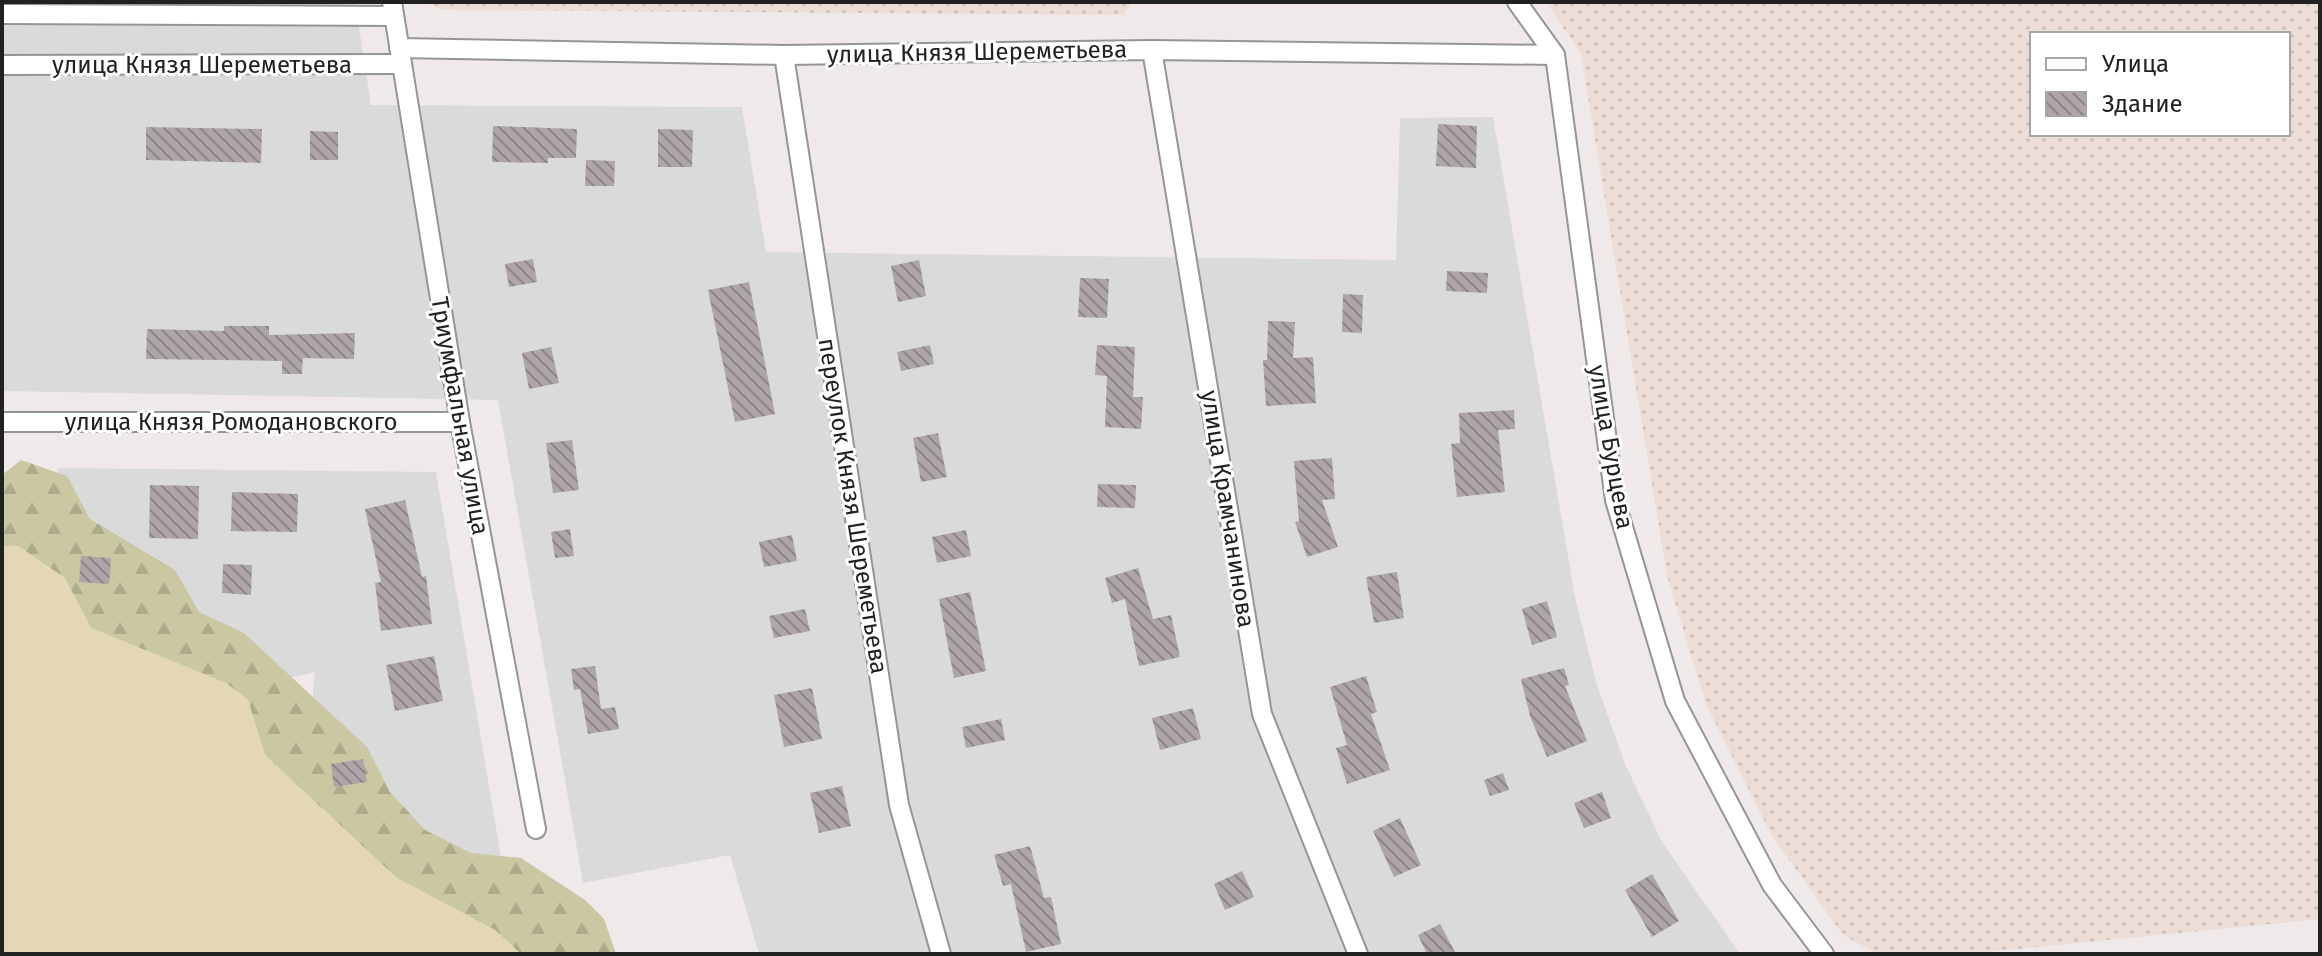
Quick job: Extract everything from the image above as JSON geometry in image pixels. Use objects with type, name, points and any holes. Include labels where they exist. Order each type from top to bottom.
[{"type":"street","name":"улица Бурцева","points":[[1517,2],[1555,55],[1615,500],[1675,701],[1772,885],[1824,954]]},
{"type":"street","name":"улица Князя Шереметьева","points":[[2,14],[393,9]]},
{"type":"street","name":"Триумфальная улица","points":[[393,9],[460,422],[536,829]]},
{"type":"street","name":"улица Князя Шереметьева","points":[[2,65],[400,56],[1152,50],[1555,55]]},
{"type":"street","name":"улица Крамчанинова","points":[[1152,50],[1262,714],[1358,954]]},
{"type":"street","name":"переулок Князя Шереметьева","points":[[784,55],[899,805],[941,954]]},
{"type":"street","name":"улица Князя Ромодановского","points":[[2,422],[460,422]]},
{"type":"shaded area","points":[[2,2],[355,2],[371,105],[742,107],[766,252],[1396,260],[1400,118],[1493,117],[1575,597],[1597,685],[1625,764],[1662,842],[1740,954],[759,954],[730,855],[583,883],[498,400],[2,391]]},
{"type":"shaded area","points":[[423,2],[1132,2],[1123,15],[444,10]]},
{"type":"shaded area","points":[[1546,2],[2320,2],[2320,919],[1965,954],[1878,954],[1843,935],[1772,836],[1705,702],[1667,575],[1581,54]]},
{"type":"shaded area","points":[[58,468],[436,472],[502,863],[392,869],[379,796],[302,810],[315,672],[208,697],[212,628],[64,607]]},
{"type":"shaded area","points":[[2,546],[18,546],[65,578],[91,628],[226,683],[248,700],[265,755],[397,878],[495,930],[521,954],[2,954]]},
{"type":"green space","points":[[21,460],[67,476],[90,519],[175,570],[199,612],[244,633],[367,747],[390,792],[425,830],[471,853],[521,858],[585,900],[604,919],[616,954],[521,954],[495,930],[397,878],[265,755],[248,700],[226,683],[91,628],[65,578],[18,546],[2,546],[2,475]]},
{"type":"building","points":[[1438,124],[1477,126],[1476,168],[1436,166]]},
{"type":"building","points":[[493,126],[577,129],[576,158],[548,158],[548,163],[492,162]]},
{"type":"building","points":[[146,127],[262,129],[261,163],[146,160]]},
{"type":"building","points":[[658,129],[693,130],[692,167],[658,167]]},
{"type":"building","points":[[310,131],[338,132],[338,160],[310,160]]},
{"type":"building","points":[[586,160],[615,161],[614,186],[585,186]]},
{"type":"building","points":[[533,259],[537,282],[509,287],[505,264]]},
{"type":"building","points":[[919,260],[926,296],[898,302],[891,266]]},
{"type":"building","points":[[1447,271],[1488,273],[1487,293],[1446,291]]},
{"type":"building","points":[[1080,278],[1109,279],[1107,318],[1078,317]]},
{"type":"building","points":[[749,282],[775,414],[735,422],[708,290]]},
{"type":"building","points":[[1343,294],[1363,295],[1362,333],[1342,332]]},
{"type":"building","points":[[1268,321],[1295,322],[1293,358],[1313,357],[1316,403],[1266,406],[1263,360],[1267,360]]},
{"type":"building","points":[[224,326],[269,326],[269,335],[355,333],[354,359],[303,358],[302,374],[282,374],[282,361],[146,359],[147,329],[224,331]]},
{"type":"building","points":[[930,345],[934,364],[901,371],[897,352]]},
{"type":"building","points":[[1097,345],[1135,347],[1133,397],[1143,397],[1141,429],[1105,427],[1107,376],[1095,375]]},
{"type":"building","points":[[551,347],[559,383],[529,389],[522,353]]},
{"type":"building","points":[[1514,410],[1515,429],[1498,430],[1505,492],[1457,497],[1451,444],[1460,443],[1459,413]]},
{"type":"building","points":[[938,433],[947,477],[921,482],[913,438]]},
{"type":"building","points":[[572,440],[579,490],[553,493],[546,443]]},
{"type":"building","points":[[1332,458],[1335,499],[1322,500],[1338,547],[1307,557],[1295,522],[1299,521],[1294,461]]},
{"type":"building","points":[[1098,484],[1136,485],[1135,508],[1097,507]]},
{"type":"building","points":[[150,485],[199,486],[198,539],[149,538]]},
{"type":"building","points":[[232,492],[298,494],[297,532],[231,531]]},
{"type":"building","points":[[405,500],[422,577],[426,576],[432,624],[381,631],[375,583],[381,582],[365,509]]},
{"type":"building","points":[[570,529],[574,556],[555,558],[551,532]]},
{"type":"building","points":[[966,530],[971,556],[937,563],[932,537]]},
{"type":"building","points":[[792,535],[797,561],[764,567],[759,542]]},
{"type":"building","points":[[81,556],[111,558],[109,584],[79,582]]},
{"type":"building","points":[[223,564],[252,565],[251,595],[222,593]]},
{"type":"building","points":[[1138,568],[1153,619],[1171,615],[1180,657],[1139,666],[1125,599],[1112,603],[1105,578]]},
{"type":"building","points":[[1397,572],[1404,618],[1374,623],[1366,577]]},
{"type":"building","points":[[970,592],[986,671],[954,678],[939,599]]},
{"type":"building","points":[[1547,601],[1557,637],[1532,645],[1522,609]]},
{"type":"building","points":[[805,609],[810,631],[774,638],[769,616]]},
{"type":"building","points":[[434,656],[443,701],[395,711],[386,665]]},
{"type":"building","points":[[595,666],[601,709],[615,707],[619,729],[588,734],[580,689],[574,690],[571,669]]},
{"type":"building","points":[[1564,668],[1569,685],[1565,686],[1587,741],[1547,757],[1530,716],[1521,679]]},
{"type":"building","points":[[1366,676],[1377,712],[1371,714],[1390,770],[1347,784],[1336,748],[1347,745],[1330,687]]},
{"type":"building","points":[[812,688],[822,739],[784,747],[774,695]]},
{"type":"building","points":[[1193,708],[1201,739],[1160,750],[1152,718]]},
{"type":"building","points":[[1001,719],[1005,740],[966,748],[962,727]]},
{"type":"building","points":[[363,759],[367,782],[334,787],[331,764]]},
{"type":"building","points":[[1503,773],[1509,790],[1490,796],[1484,780]]},
{"type":"building","points":[[842,786],[851,826],[819,833],[810,793]]},
{"type":"building","points":[[1602,792],[1611,818],[1584,828],[1574,803]]},
{"type":"building","points":[[1400,818],[1421,865],[1394,877],[1373,831]]},
{"type":"building","points":[[1030,846],[1044,898],[1051,897],[1061,944],[1026,952],[1011,884],[1003,886],[994,855]]},
{"type":"building","points":[[1242,871],[1254,897],[1225,910],[1214,884]]},
{"type":"building","points":[[1652,874],[1679,921],[1652,937],[1625,890]]},
{"type":"building","points":[[1440,924],[1456,954],[1427,954],[1418,935]]}]
